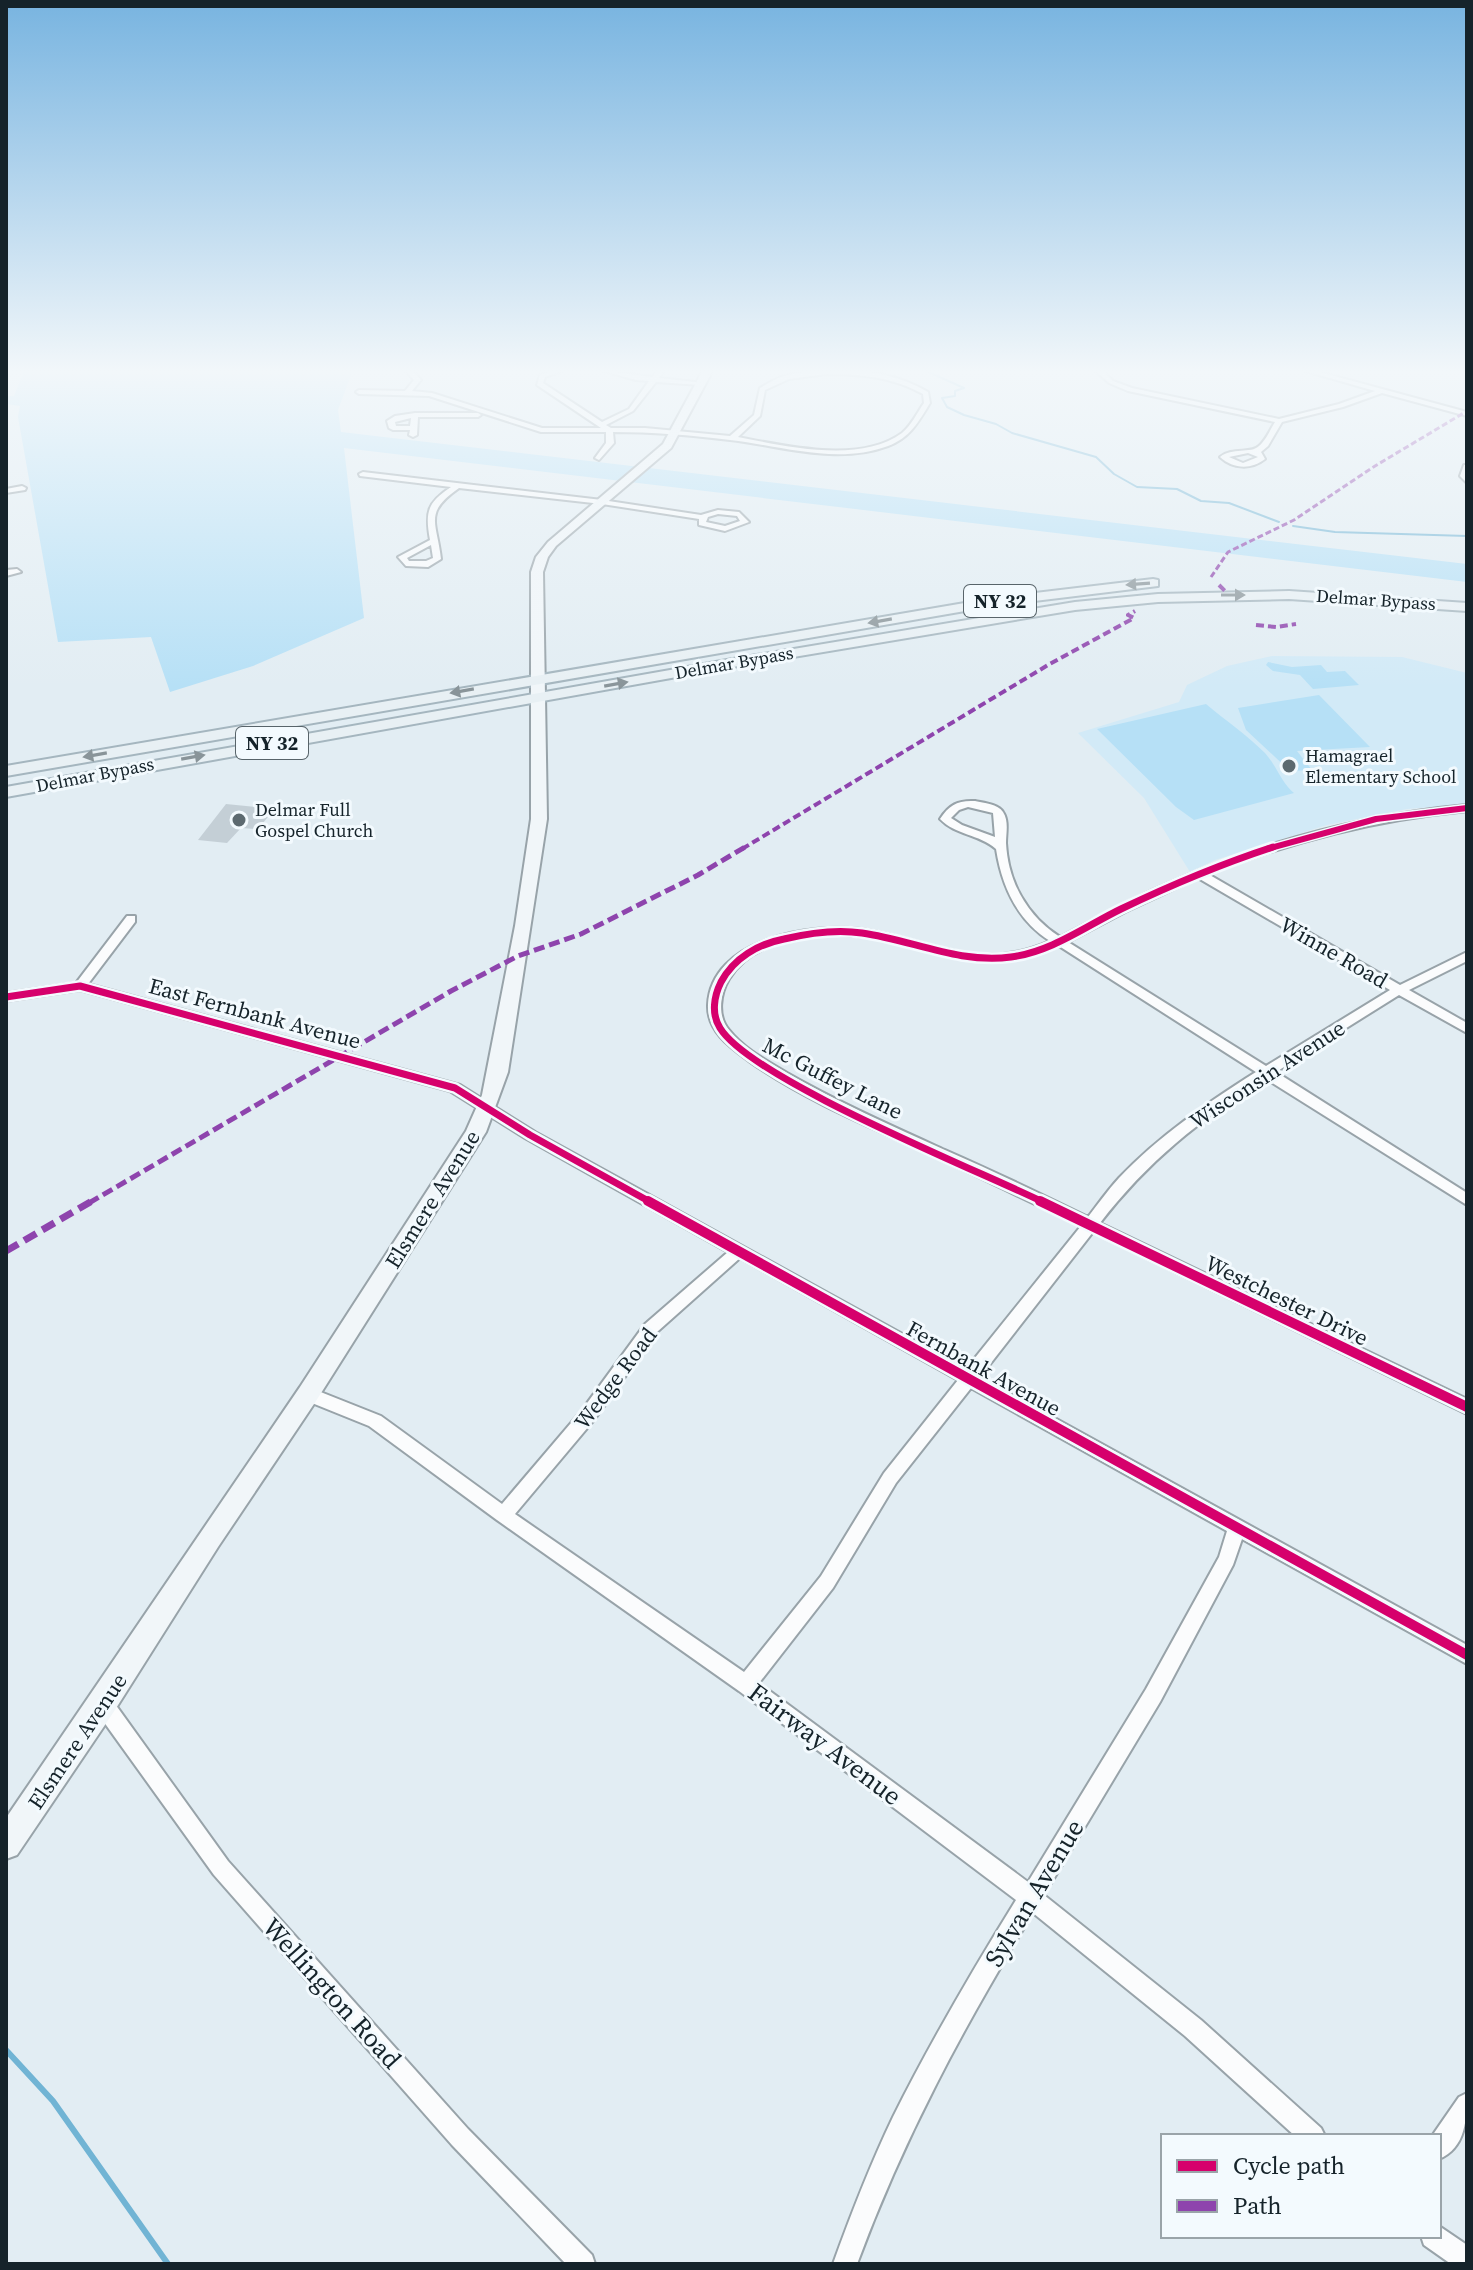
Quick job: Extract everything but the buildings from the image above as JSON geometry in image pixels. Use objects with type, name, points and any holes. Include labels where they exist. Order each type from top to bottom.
[{"type":"main road","name":"Elsmere Avenue","points":[[6,1844],[103,1704],[203,1548],[308,1394],[463,1153],[487,1108],[498,1072],[539,819],[537,572],[542,557],[552,544],[633,476]]},
{"type":"main road","name":"Delmar Bypass","points":[[6,792],[334,733],[741,645],[1041,595],[1186,582],[1327,582]]},
{"type":"main road","name":"Delmar Bypass","points":[[1422,588],[1467,593]]},
{"type":"main road","name":"Delmar Bypass","points":[[6,771],[1027,613],[1134,600],[1289,595],[1467,607]]},
{"type":"street","points":[[380,476],[702,517],[725,511],[746,519],[743,524],[725,529],[705,526],[702,517]]},
{"type":"street","points":[[434,541],[428,523],[432,505],[458,485]]},
{"type":"street","points":[[6,491],[22,488]]},
{"type":"street","points":[[6,573],[17,572]]},
{"type":"street","points":[[1000,847],[989,838],[954,828],[945,819],[949,810],[964,804],[985,806],[997,811],[1001,818],[1000,847],[1015,902],[1024,916],[1061,943],[1467,1200]]},
{"type":"street","name":"Mc Guffey Lane","points":[[1091,1224],[871,1120],[771,1068],[733,1043],[720,1028],[715,1011],[719,986],[733,964],[769,942],[823,932],[866,934],[953,956],[993,960],[1029,954],[1061,943],[1120,909],[1261,848],[1305,834],[1390,816],[1467,808]]},
{"type":"street","name":"Winne Road","points":[[1201,875],[1467,1029]]},
{"type":"street","points":[[80,986],[131,919]]},
{"type":"street","name":"Wisconsin Avenue","points":[[746,1685],[827,1582],[890,1478],[1124,1182],[1177,1133],[1218,1102],[1399,990],[1467,956]]},
{"type":"street","name":"East Fernbank Avenue","points":[[6,997],[80,986],[411,1075],[466,1093],[487,1108]]},
{"type":"street","name":"Fernbank Avenue","points":[[487,1108],[968,1381],[1467,1655]]},
{"type":"street","name":"Westchester Drive","points":[[1091,1224],[1467,1407]]},
{"type":"street","name":"Wedge Road","points":[[503,1515],[588,1415],[651,1328],[738,1251]]},
{"type":"street","name":"Fairway Avenue","points":[[308,1394],[375,1421],[746,1685],[1030,1897],[1193,2028],[1311,2134]]},
{"type":"street","name":"Sylvan Avenue","points":[[845,2264],[899,2126],[1030,1897],[1128,1738],[1227,1559],[1237,1529]]},
{"type":"street","name":"Wellington Road","points":[[103,1704],[221,1868],[460,2137],[583,2264]]},
{"type":"street","points":[[1441,2144],[1467,2105]]},
{"type":"street","points":[[1436,2238],[1467,2260]]},
{"type":"shaded area","points":[[28,476],[347,476],[364,618],[253,666],[170,692],[151,637],[58,642]]},
{"type":"shaded area","points":[[578,476],[716,476],[1467,564],[1467,582]]},
{"type":"shaded area","name":"Hamagrael Elementary School","points":[[1272,656],[1402,657],[1467,673],[1467,804],[1407,809],[1327,825],[1215,860],[1190,872],[1144,798],[1078,733],[1179,702],[1187,685],[1227,666]]},
{"type":"shaded area","points":[[1268,662],[1292,667],[1321,665],[1327,672],[1345,671],[1359,685],[1313,689],[1300,675],[1273,671],[1266,665]]},
{"type":"shaded area","points":[[1319,695],[1370,747],[1297,751],[1312,770],[1290,771],[1246,730],[1238,708]]},
{"type":"shaded area","points":[[1206,704],[1265,753],[1294,793],[1194,820],[1176,807],[1097,729]]},
{"type":"waterway","points":[[1117,476],[1137,487],[1177,489],[1201,501],[1229,503],[1279,522]]},
{"type":"waterway","points":[[1293,526],[1335,532],[1467,536]]},
{"type":"waterway","points":[[6,2050],[53,2101],[168,2264]]},
{"type":"marked path","points":[[1211,577],[1228,552],[1294,520],[1360,476]]},
{"type":"marked path","points":[[1219,585],[1226,592]]},
{"type":"marked path","points":[[6,1251],[451,991],[518,956],[581,934],[698,875],[1048,665],[1134,618],[1128,615],[1135,611]]},
{"type":"marked path","points":[[1256,625],[1276,627],[1296,624]]},
{"type":"cycle path","points":[[1467,808],[1376,819],[1289,841],[1204,872],[1121,909],[1056,943],[1013,957],[994,959],[956,955],[856,932],[805,935],[766,943],[740,959],[724,976],[714,1008],[721,1030],[737,1046],[796,1084],[1467,1407]]},
{"type":"cycle path","points":[[6,997],[80,986],[455,1088],[530,1135],[1467,1655]]},
{"type":"place","name":"Hamagrael Elementary School","points":[[1289,766]]},
{"type":"place","name":"Delmar Full Gospel Church","points":[[239,820]]}]
